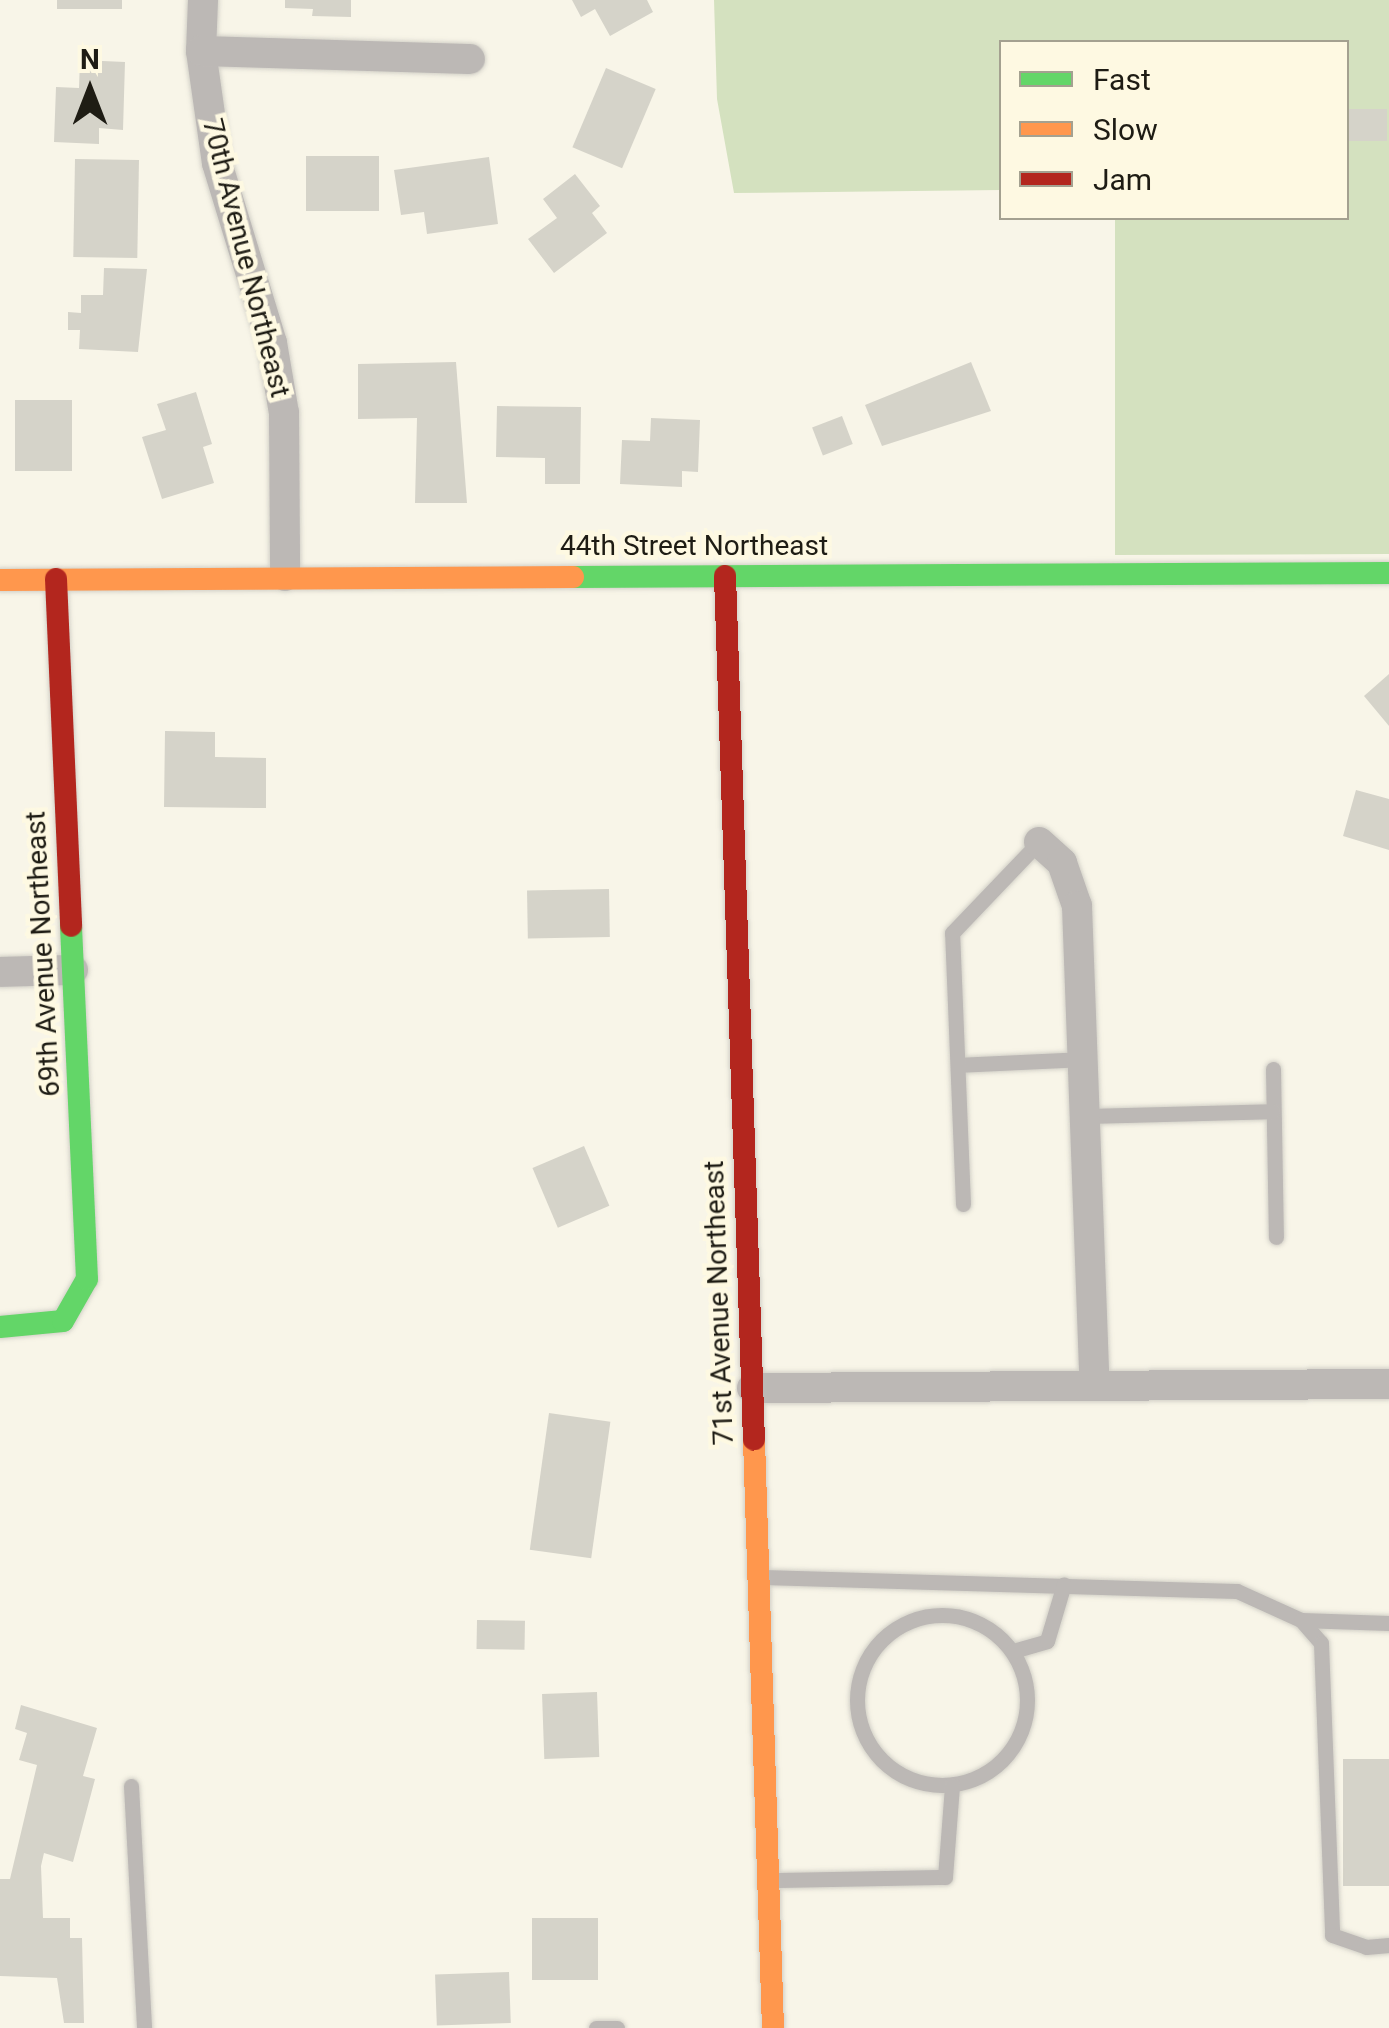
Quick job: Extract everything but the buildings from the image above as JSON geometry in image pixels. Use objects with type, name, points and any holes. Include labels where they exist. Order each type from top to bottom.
[{"type":"street","name":"70th Avenue Northeast","points":[[203,0],[201,51],[217,163],[272,343],[284,414],[285,576]]},
{"type":"street","points":[[201,51],[470,59]]},
{"type":"street","name":"44th Street Northeast","points":[[0,580],[1389,574]]},
{"type":"street","name":"71st Avenue Northeast","points":[[724,576],[773,2028]]},
{"type":"street","name":"69th Avenue Northeast","points":[[0,1327],[63,1321],[87,1279],[56,579]]},
{"type":"street","points":[[1039,842],[1062,863],[1077,906],[1094,1386]]},
{"type":"street","points":[[0,972],[73,970]]},
{"type":"street","points":[[752,1388],[1389,1384]]},
{"type":"lane","points":[[963,1204],[952,933],[1039,842]]},
{"type":"lane","points":[[958,1065],[1082,1059]]},
{"type":"lane","points":[[1273,1070],[1276,1237]]},
{"type":"lane","points":[[1085,1116],[1274,1111]]},
{"type":"lane","points":[[758,1577],[1237,1591],[1301,1620],[1389,1623]]},
{"type":"lane","points":[[1013,1650],[1047,1641],[1064,1584]]},
{"type":"lane","points":[[914,1618],[970,1618],[1013,1650],[1026,1679],[1028,1708],[1020,1736],[1004,1760],[980,1777],[952,1785],[911,1779],[877,1756],[856,1705],[859,1677],[871,1652],[914,1618]]},
{"type":"lane","points":[[1301,1620],[1320,1643],[1332,1934],[1366,1947],[1389,1945]]},
{"type":"lane","points":[[768,1880],[945,1876],[952,1785]]},
{"type":"lane","points":[[131,1786],[144,2028]]},
{"type":"lane","points":[[596,2028],[616,2028]]},
{"type":"green space","points":[[714,0],[1389,0],[1389,554],[1115,555],[1115,220],[1349,220],[1349,40],[999,40],[999,190],[734,193],[717,99]]},
{"type":"traffic: fast","points":[[573,577],[1389,573]]},
{"type":"traffic: fast","points":[[0,1327],[63,1321],[87,1279],[71,926]]},
{"type":"traffic: slow","points":[[0,580],[573,577]]},
{"type":"traffic: slow","points":[[754,1440],[773,2028]]},
{"type":"traffic: jam","points":[[725,576],[754,1440]]},
{"type":"traffic: jam","points":[[56,579],[71,926]]}]
